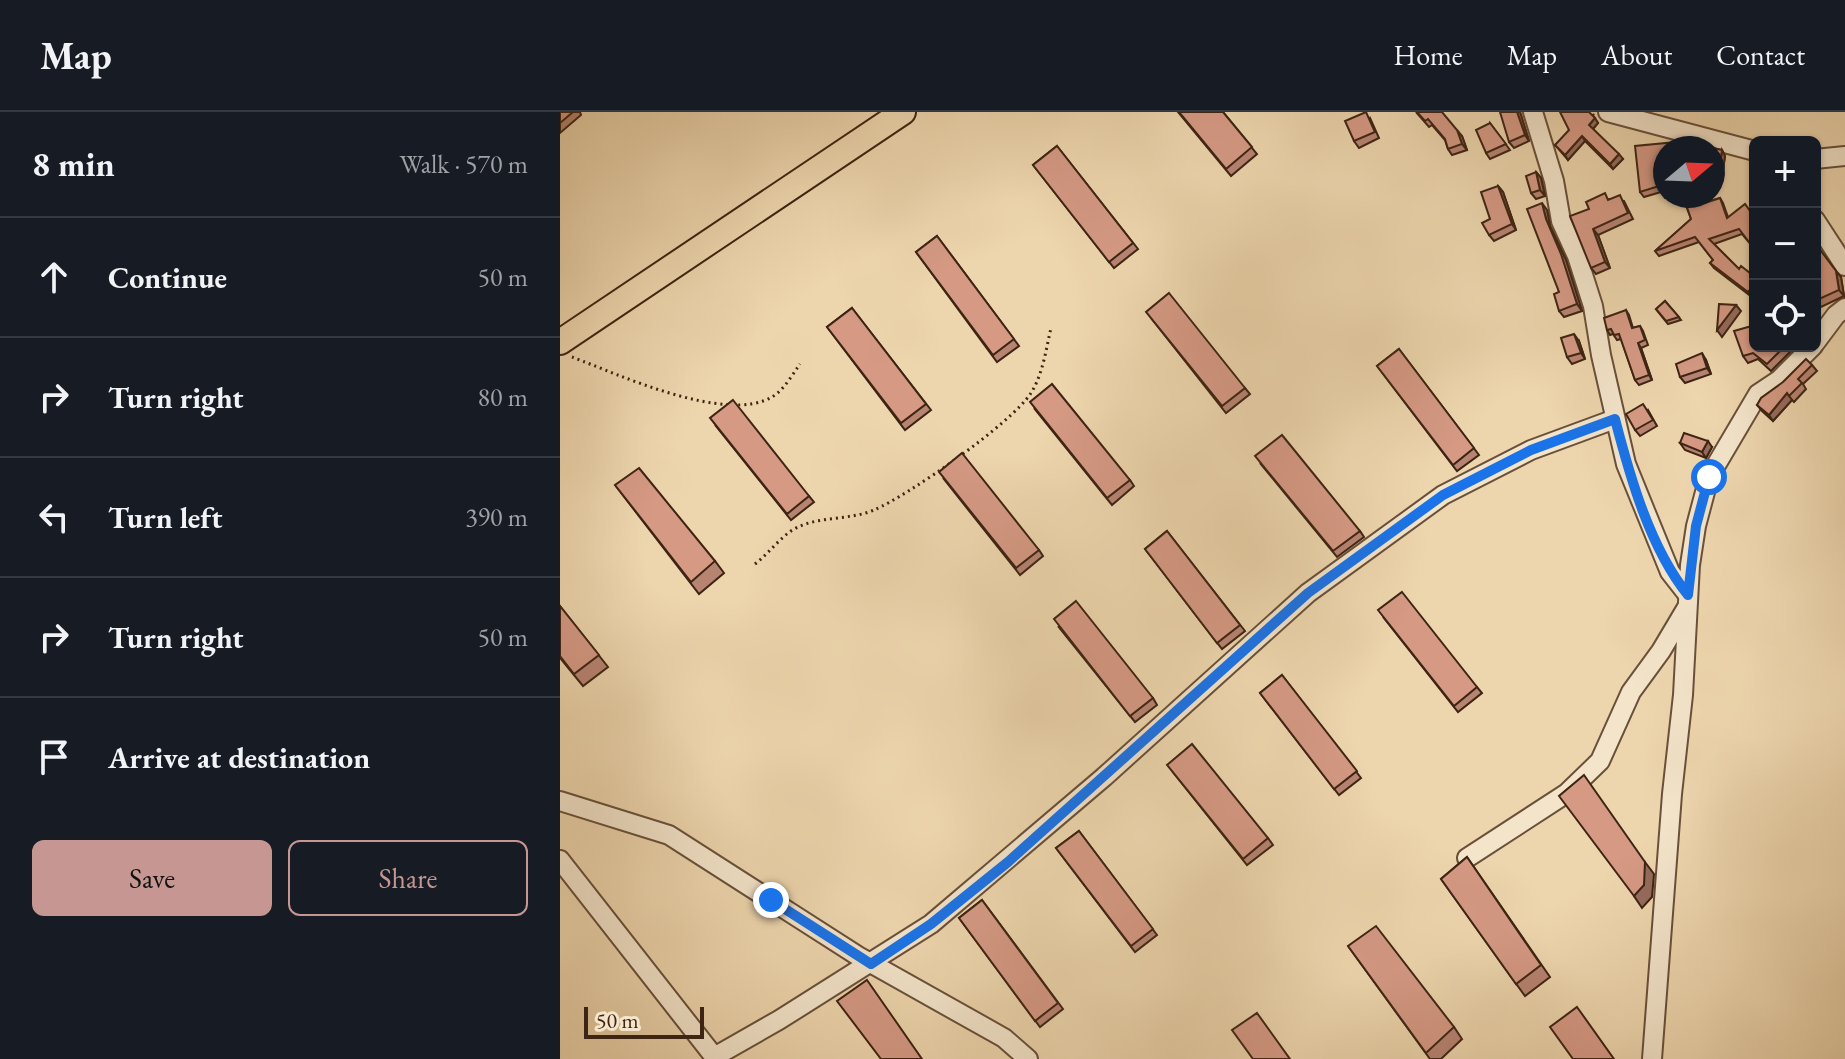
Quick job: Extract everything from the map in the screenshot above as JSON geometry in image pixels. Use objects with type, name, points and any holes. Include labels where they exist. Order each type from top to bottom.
[{"type":"main road","points":[[560,342],[903,112]]},
{"type":"street","points":[[1533,112],[1554,181],[1561,221],[1577,256],[1593,306],[1626,464],[1670,572],[1688,600]]},
{"type":"street","points":[[1608,112],[1749,149]]},
{"type":"street","points":[[1821,158],[1845,156]]},
{"type":"street","points":[[1821,229],[1845,266]]},
{"type":"street","points":[[1821,335],[1845,308]]},
{"type":"street","points":[[1652,1059],[1696,526],[1709,477],[1758,394],[1788,372],[1807,352]]},
{"type":"street","points":[[560,860],[715,1058],[931,924],[1008,862],[1308,593],[1443,495],[1531,450],[1615,419]]},
{"type":"street","points":[[1467,858],[1567,793],[1600,761],[1631,692],[1661,651],[1688,600]]},
{"type":"street","points":[[560,801],[669,835],[871,964],[1004,1038],[1028,1059]]},
{"type":"path","points":[[755,564],[792,530],[872,511],[897,497],[1002,424],[1031,393],[1043,363],[1051,328]]},
{"type":"path","points":[[560,353],[673,394],[712,404],[746,404],[772,397],[800,364]]},
{"type":"building","points":[[560,112],[573,112],[560,123]]},
{"type":"building","points":[[1179,112],[1223,112],[1252,147],[1226,169]]},
{"type":"building","points":[[1366,112],[1375,132],[1354,141],[1345,121]]},
{"type":"building","points":[[1417,112],[1442,112],[1457,130],[1462,144],[1448,149],[1445,139],[1428,119],[1425,121]]},
{"type":"building","points":[[1500,112],[1517,112],[1525,135],[1509,142]]},
{"type":"building","points":[[1560,112],[1589,112],[1595,118],[1589,125],[1619,154],[1610,164],[1582,136],[1565,155],[1555,145],[1569,130]]},
{"type":"building","points":[[1490,123],[1506,144],[1486,153],[1476,130]]},
{"type":"building","points":[[1653,144],[1653,188],[1640,192],[1635,146]]},
{"type":"building","points":[[1057,146],[1133,243],[1109,262],[1033,165]]},
{"type":"building","points":[[1536,172],[1540,190],[1531,193],[1526,176]]},
{"type":"building","points":[[1498,186],[1512,224],[1489,235],[1482,223],[1490,219],[1481,192]]},
{"type":"building","points":[[1605,193],[1608,200],[1620,195],[1628,213],[1593,229],[1605,262],[1591,268],[1570,216],[1589,209],[1586,202]]},
{"type":"building","points":[[1542,203],[1577,304],[1559,311],[1554,294],[1559,292],[1527,209]]},
{"type":"building","points":[[1745,204],[1749,210],[1749,242],[1739,229],[1709,239],[1739,269],[1741,266],[1749,272],[1748,292],[1710,263],[1713,260],[1695,237],[1655,251],[1691,219],[1687,208],[1724,208],[1727,218]]},
{"type":"building","points":[[937,236],[1014,339],[993,355],[916,252]]},
{"type":"building","points":[[1821,251],[1836,271],[1839,290],[1821,298]]},
{"type":"building","points":[[1169,293],[1245,388],[1222,406],[1146,312]]},
{"type":"building","points":[[1665,301],[1679,317],[1666,321],[1656,309]]},
{"type":"building","points":[[1719,304],[1736,305],[1717,330]]},
{"type":"building","points":[[852,308],[926,404],[901,423],[827,327]]},
{"type":"building","points":[[1626,310],[1632,328],[1640,326],[1645,340],[1638,343],[1649,375],[1635,380],[1619,334],[1614,335],[1611,329],[1607,330],[1604,318]]},
{"type":"building","points":[[1749,327],[1749,352],[1779,352],[1767,364],[1753,353],[1743,356],[1734,331]]},
{"type":"building","points":[[1574,334],[1581,353],[1567,357],[1561,338]]},
{"type":"building","points":[[1399,349],[1474,448],[1453,465],[1377,366]]},
{"type":"building","points":[[1702,353],[1707,368],[1680,377],[1676,364]]},
{"type":"building","points":[[1806,359],[1812,365],[1798,379],[1802,383],[1789,396],[1787,393],[1769,415],[1757,405],[1761,398]]},
{"type":"building","points":[[1052,384],[1130,480],[1107,498],[1030,402]]},
{"type":"building","points":[[733,400],[809,496],[787,514],[710,418]]},
{"type":"building","points":[[1643,404],[1653,420],[1635,430],[1626,414]]},
{"type":"building","points":[[1684,433],[1708,441],[1702,452],[1680,443]]},
{"type":"building","points":[[1282,435],[1360,531],[1333,551],[1255,456]]},
{"type":"building","points":[[962,453],[1039,550],[1016,568],[939,472]]},
{"type":"building","points":[[639,468],[715,561],[691,582],[615,485]]},
{"type":"building","points":[[1167,531],[1240,625],[1217,643],[1145,549]]},
{"type":"building","points":[[1402,592],[1477,687],[1454,706],[1378,610]]},
{"type":"building","points":[[1076,601],[1153,698],[1130,716],[1054,619]]},
{"type":"building","points":[[560,606],[599,655],[574,674],[560,656]]},
{"type":"building","points":[[1282,675],[1357,771],[1334,789],[1260,693]]},
{"type":"building","points":[[1192,744],[1268,838],[1243,859],[1167,765]]},
{"type":"building","points":[[1584,775],[1645,862],[1644,885],[1634,896],[1559,796]]},
{"type":"building","points":[[1079,831],[1153,929],[1131,946],[1056,848]]},
{"type":"building","points":[[1467,857],[1541,965],[1516,984],[1441,879]]},
{"type":"building","points":[[982,900],[1058,1003],[1035,1021],[959,918]]},
{"type":"building","points":[[1376,926],[1454,1027],[1426,1053],[1348,946]]},
{"type":"building","points":[[867,980],[922,1059],[881,1059],[837,1001]]},
{"type":"building","points":[[1577,1007],[1614,1059],[1573,1059],[1550,1027]]},
{"type":"building","points":[[1257,1013],[1290,1059],[1253,1059],[1232,1030]]},
{"type":"route","points":[[771,900],[871,964],[931,924],[1008,862],[1308,593],[1443,495],[1531,450],[1615,419],[1626,464],[1670,572],[1688,595],[1696,526],[1709,477]]}]
